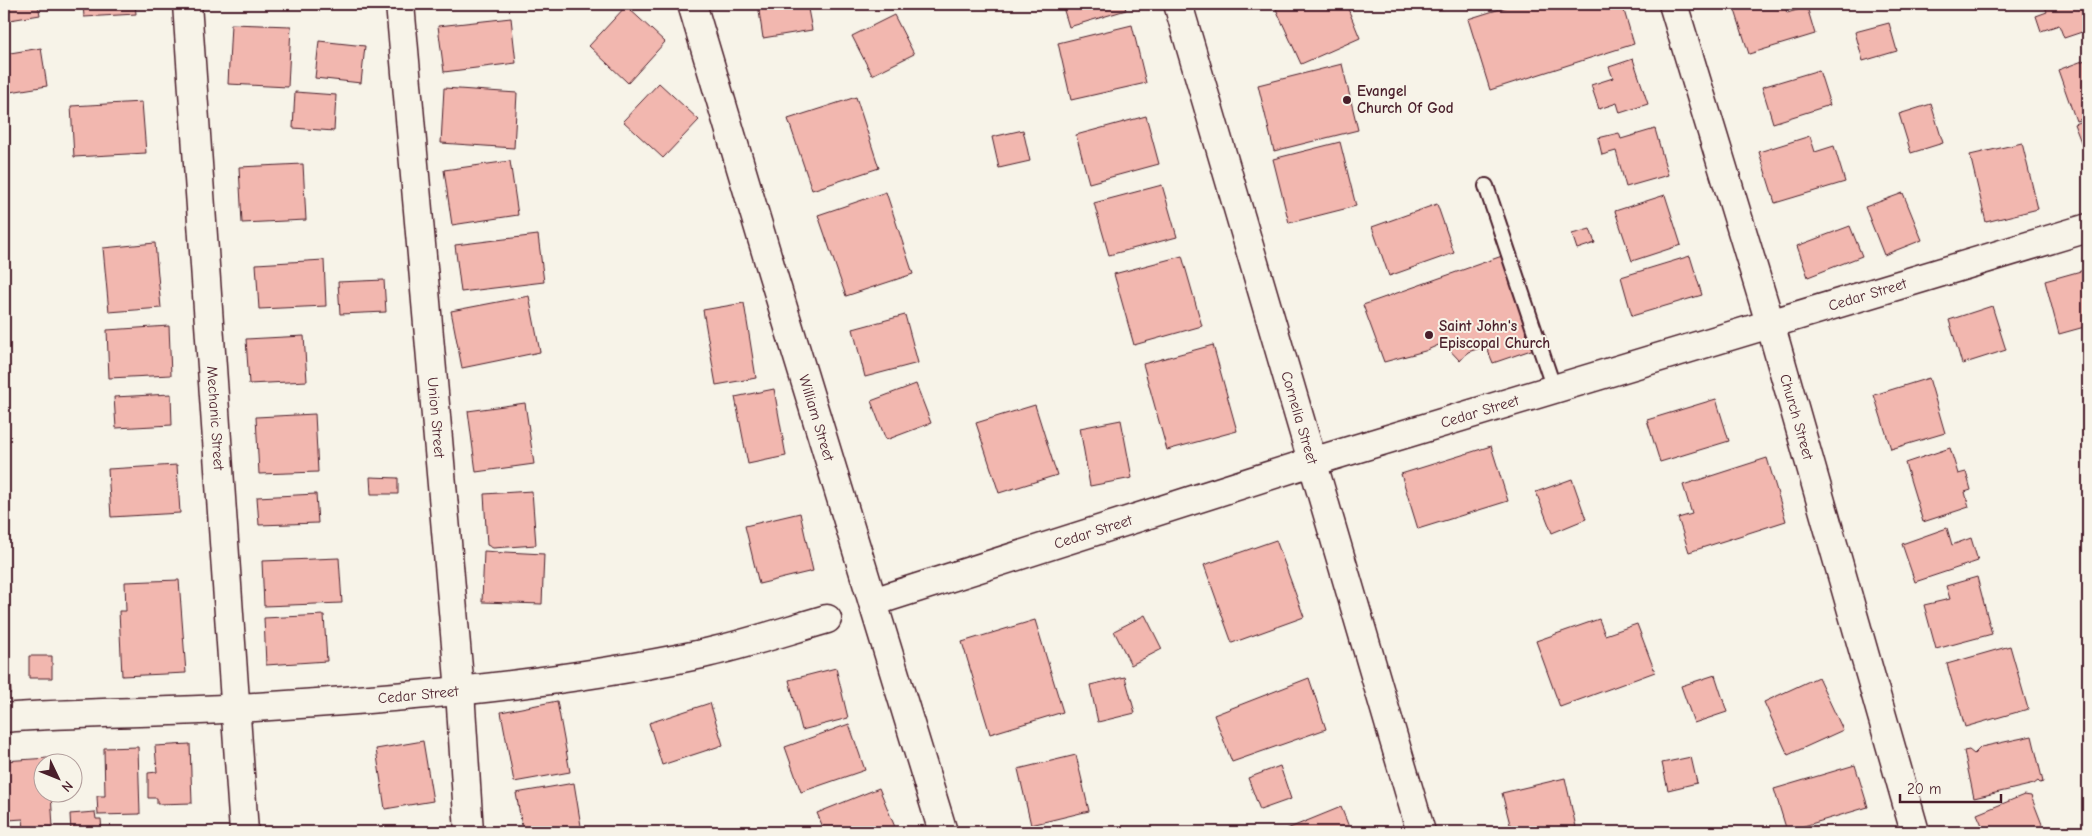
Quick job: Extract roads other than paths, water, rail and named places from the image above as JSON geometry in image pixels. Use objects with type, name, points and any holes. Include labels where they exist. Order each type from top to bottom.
[{"type":"street","name":"Mechanic Street","points":[[187,4],[237,708],[244,832]]},
{"type":"street","name":"Union Street","points":[[400,4],[460,691],[469,832]]},
{"type":"street","name":"William Street","points":[[692,4],[944,832]]},
{"type":"street","name":"Cornelia Street","points":[[1178,4],[1421,832]]},
{"type":"street","name":"Church Street","points":[[1673,4],[1770,323],[1916,832]]},
{"type":"street","name":"Cedar Street","points":[[873,602],[1312,462],[2088,228]]},
{"type":"street","name":"Cedar Street","points":[[4,718],[73,713],[237,708],[460,691],[639,667],[705,654],[827,619]]},
{"type":"lane","points":[[1486,186],[1554,389]]},
{"type":"place","name":"Evangel Church Of God","points":[[1347,100]]},
{"type":"place","name":"Saint John's Episcopal Church","points":[[1429,335]]}]
